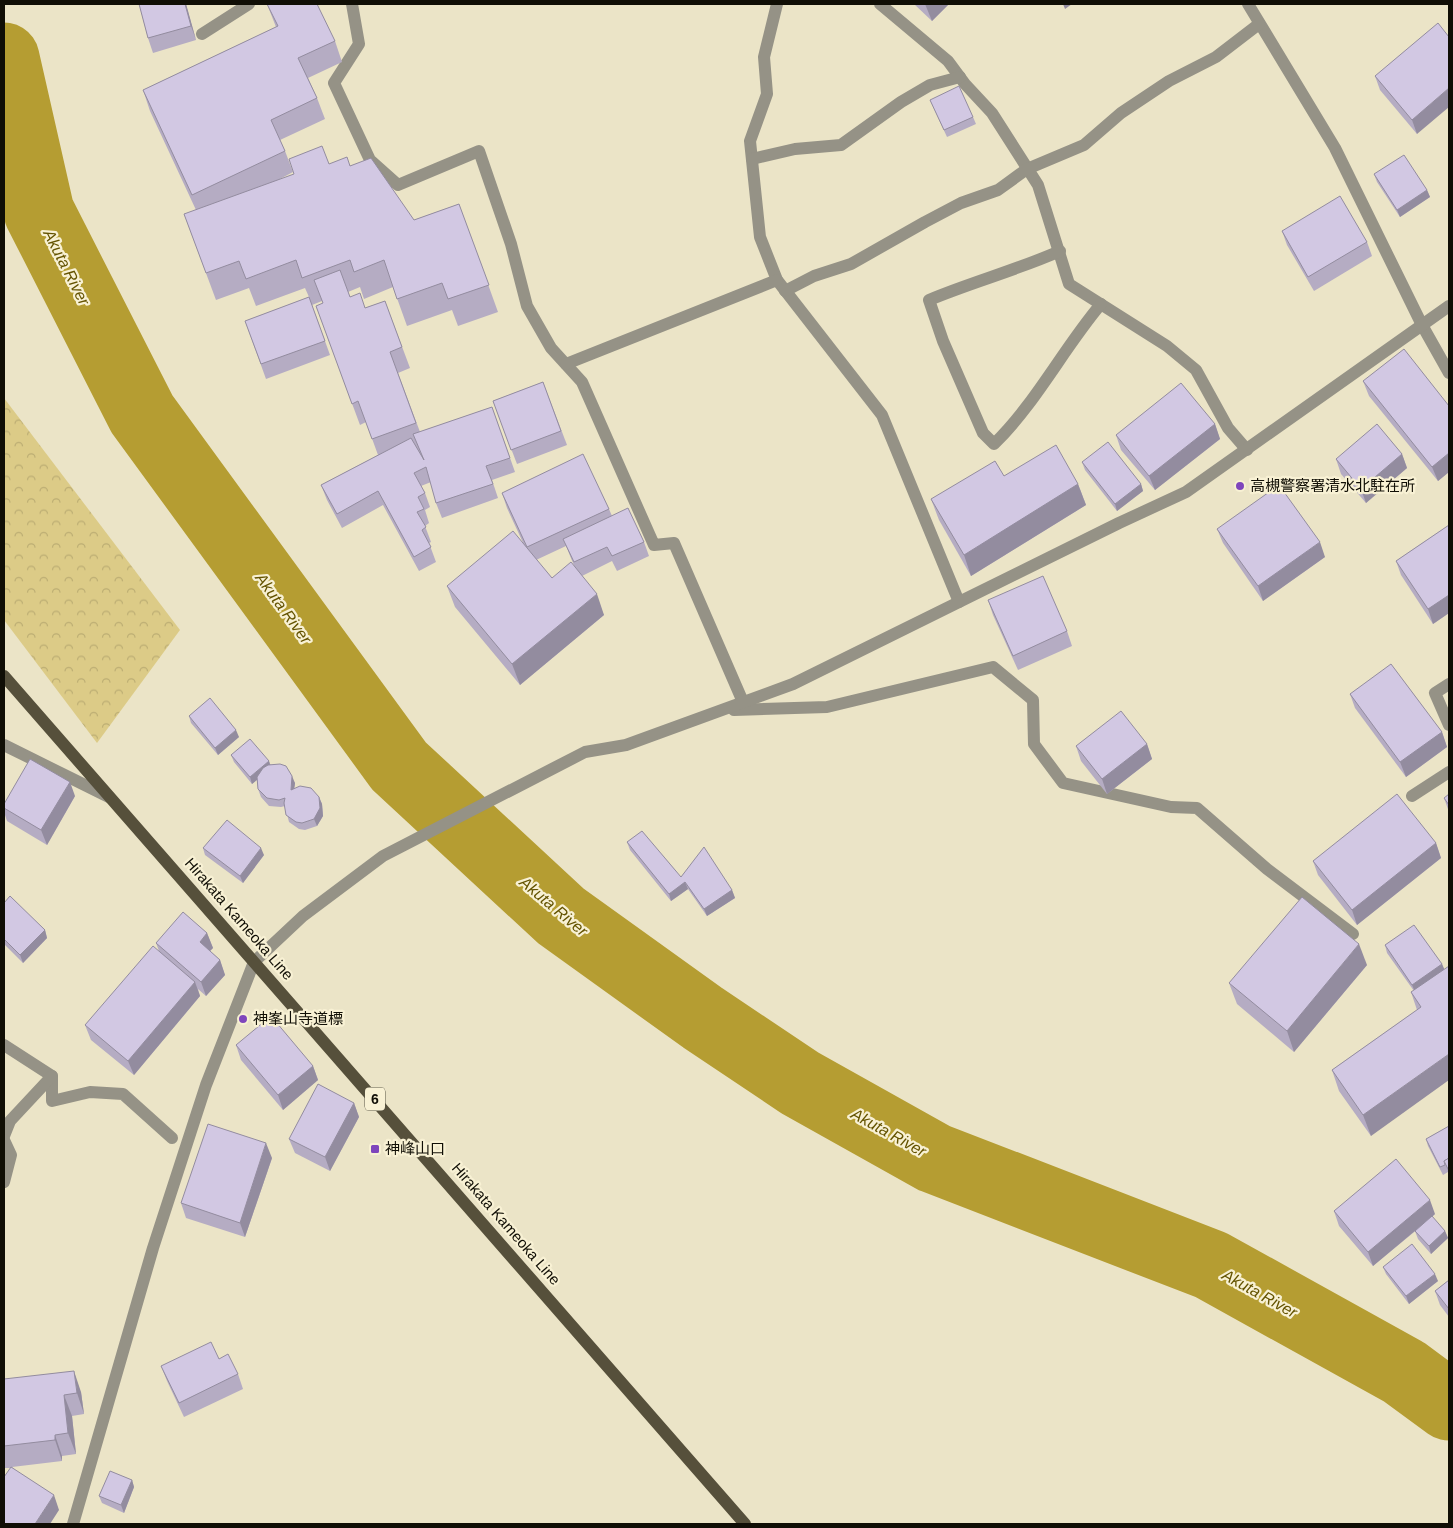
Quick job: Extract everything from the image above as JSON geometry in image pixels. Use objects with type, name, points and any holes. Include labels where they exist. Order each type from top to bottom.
[{"type":"main road","name":"Hirakata Kameoka Line","points":[[4,676],[745,1524]]},
{"type":"street","points":[[202,34],[250,4]]},
{"type":"street","points":[[352,4],[359,44],[334,83],[370,160],[398,185],[479,151],[512,244],[528,306],[552,348],[582,382],[654,546],[674,542],[744,702]]},
{"type":"street","points":[[777,4],[764,57],[767,94],[750,141],[760,237],[777,280],[882,415],[959,602]]},
{"type":"street","points":[[880,4],[910,32],[948,61],[992,113],[1038,185],[1069,284],[1167,346],[1196,370],[1228,428],[1247,450]]},
{"type":"street","points":[[1248,4],[1335,148],[1422,326],[1449,373]]},
{"type":"street","points":[[785,291],[814,276],[851,264],[961,203],[998,190],[1028,169],[1084,145],[1121,113],[1169,81],[1216,57],[1259,24]]},
{"type":"street","points":[[752,159],[795,149],[841,145],[923,89],[960,77]]},
{"type":"street","points":[[1060,251],[1016,270],[962,287],[929,300],[943,341],[983,433],[994,444],[1012,426],[1078,330],[1101,304]]},
{"type":"street","points":[[566,364],[777,280]]},
{"type":"street","points":[[73,1524],[159,1230],[206,1085],[254,962],[303,916],[383,856],[585,752],[626,745],[793,684],[1186,492],[1449,306]]},
{"type":"street","points":[[722,710],[827,707],[993,668],[1033,700],[1034,744],[1062,784],[1171,807],[1197,808],[1267,869],[1353,934]]},
{"type":"street","points":[[1449,684],[1435,693],[1449,725]]},
{"type":"street","points":[[4,745],[110,797]]},
{"type":"street","points":[[1412,796],[1449,772]]},
{"type":"street","points":[[4,1045],[52,1076]]},
{"type":"street","points":[[4,1136],[10,1121],[52,1076]]},
{"type":"street","points":[[52,1076],[52,1101],[90,1092],[124,1094],[172,1138]]},
{"type":"street","points":[[4,1140],[12,1155],[4,1182]]},
{"type":"green space","points":[[4,398],[180,630],[97,743],[4,620]]},
{"type":"building","points":[[139,4],[185,4],[191,26],[148,38]]},
{"type":"building","points":[[267,4],[317,4],[335,41],[298,58],[317,98],[271,120],[285,151],[192,195],[143,90],[278,26]]},
{"type":"building","points":[[1438,23],[1449,37],[1449,88],[1412,120],[1375,76]]},
{"type":"building","points":[[959,86],[973,117],[944,130],[930,100]]},
{"type":"building","points":[[322,146],[329,164],[347,157],[350,166],[371,158],[414,220],[459,204],[489,285],[448,299],[442,283],[397,299],[384,260],[354,272],[350,260],[302,278],[296,260],[246,279],[239,261],[206,273],[184,214],[294,174],[289,159]]},
{"type":"building","points":[[1404,155],[1427,190],[1397,210],[1374,174]]},
{"type":"building","points":[[1340,196],[1367,242],[1308,277],[1282,231]]},
{"type":"building","points":[[340,270],[350,297],[360,293],[365,308],[385,301],[402,347],[390,352],[416,423],[372,439],[358,401],[352,404],[316,306],[323,303],[314,280]]},
{"type":"building","points":[[309,297],[325,341],[261,364],[245,321]]},
{"type":"building","points":[[1404,349],[1449,406],[1449,453],[1432,467],[1363,381]]},
{"type":"building","points":[[543,382],[561,431],[511,450],[493,401]]},
{"type":"building","points":[[1181,383],[1215,424],[1149,476],[1116,435]]},
{"type":"building","points":[[492,407],[510,458],[486,466],[493,484],[436,503],[426,467],[414,473],[425,493],[418,497],[424,509],[417,512],[426,527],[422,530],[431,547],[414,557],[378,491],[337,514],[321,485],[411,438],[424,460],[413,434]]},
{"type":"building","points":[[1377,424],[1402,454],[1361,489],[1336,459]]},
{"type":"building","points":[[1108,442],[1141,484],[1115,504],[1082,462]]},
{"type":"building","points":[[1056,445],[1078,484],[964,555],[931,499],[995,461],[1004,476]]},
{"type":"building","points":[[583,454],[609,509],[527,547],[502,493]]},
{"type":"building","points":[[1279,485],[1320,542],[1258,586],[1217,529]]},
{"type":"building","points":[[628,508],[644,542],[612,556],[607,547],[574,562],[563,539]]},
{"type":"building","points":[[1449,525],[1449,595],[1428,609],[1396,561]]},
{"type":"building","points":[[513,531],[552,578],[571,562],[597,594],[512,664],[447,586]]},
{"type":"building","points":[[1043,576],[1067,631],[1013,656],[988,600]]},
{"type":"building","points":[[1391,664],[1442,732],[1400,762],[1350,694]]},
{"type":"building","points":[[210,698],[236,730],[215,748],[189,716]]},
{"type":"building","points":[[1121,711],[1147,744],[1102,779],[1076,746]]},
{"type":"building","points":[[250,739],[269,761],[250,777],[231,755]]},
{"type":"building","points":[[30,759],[70,782],[41,830],[4,808],[4,804]]},
{"type":"building","points":[[280,764],[286,766],[292,776],[291,790],[300,786],[311,788],[319,797],[320,808],[314,819],[302,823],[296,822],[286,815],[285,798],[279,800],[267,798],[258,789],[257,777],[263,768],[268,765]]},
{"type":"building","points":[[1397,794],[1436,843],[1352,910],[1313,861]]},
{"type":"building","points":[[1449,794],[1449,805],[1444,798]]},
{"type":"building","points":[[227,820],[261,848],[240,876],[203,848]]},
{"type":"building","points":[[642,831],[681,877],[704,847],[732,890],[704,909],[685,882],[669,894],[627,842]]},
{"type":"building","points":[[10,896],[45,930],[20,955],[4,939],[4,903]]},
{"type":"building","points":[[1302,897],[1359,944],[1287,1031],[1229,983]]},
{"type":"building","points":[[183,912],[207,933],[200,942],[220,960],[201,982],[156,943]]},
{"type":"building","points":[[1414,925],[1442,964],[1412,985],[1385,945]]},
{"type":"building","points":[[153,946],[195,982],[128,1061],[85,1025]]},
{"type":"building","points":[[1449,966],[1449,1054],[1363,1115],[1332,1070],[1421,1007],[1411,992]]},
{"type":"building","points":[[271,1016],[313,1066],[278,1095],[236,1045]]},
{"type":"building","points":[[318,1084],[354,1103],[325,1157],[289,1139]]},
{"type":"building","points":[[208,1124],[266,1143],[240,1223],[181,1203]]},
{"type":"building","points":[[1449,1126],[1449,1158],[1444,1161],[1445,1165],[1440,1167],[1426,1139]]},
{"type":"building","points":[[1449,1158],[1449,1171],[1444,1161]]},
{"type":"building","points":[[1396,1159],[1430,1200],[1368,1252],[1334,1211]]},
{"type":"building","points":[[1432,1216],[1445,1231],[1429,1246],[1415,1231]]},
{"type":"building","points":[[1412,1244],[1435,1274],[1406,1296],[1383,1267]]},
{"type":"building","points":[[1449,1280],[1449,1309],[1435,1291]]},
{"type":"building","points":[[211,1342],[219,1359],[228,1354],[238,1374],[179,1403],[161,1366]]},
{"type":"building","points":[[74,1371],[77,1393],[64,1395],[68,1433],[55,1435],[55,1440],[4,1446],[4,1379]]},
{"type":"building","points":[[11,1467],[54,1495],[35,1524],[4,1524],[4,1477]]},
{"type":"building","points":[[110,1471],[132,1480],[121,1505],[99,1496]]},
{"type":"waterway","name":"Akuta River","points":[[4,58],[39,212],[142,414],[399,766],[561,916],[703,1018],[800,1083],[934,1158],[1211,1265],[1404,1372],[1449,1405]]},
{"type":"place","name":"高槻警察署清水北駐在所","points":[[1240,486]]},
{"type":"place","name":"神峯山寺道標","points":[[243,1019]]},
{"type":"place","name":"神峰山口","points":[[375,1149]]}]
